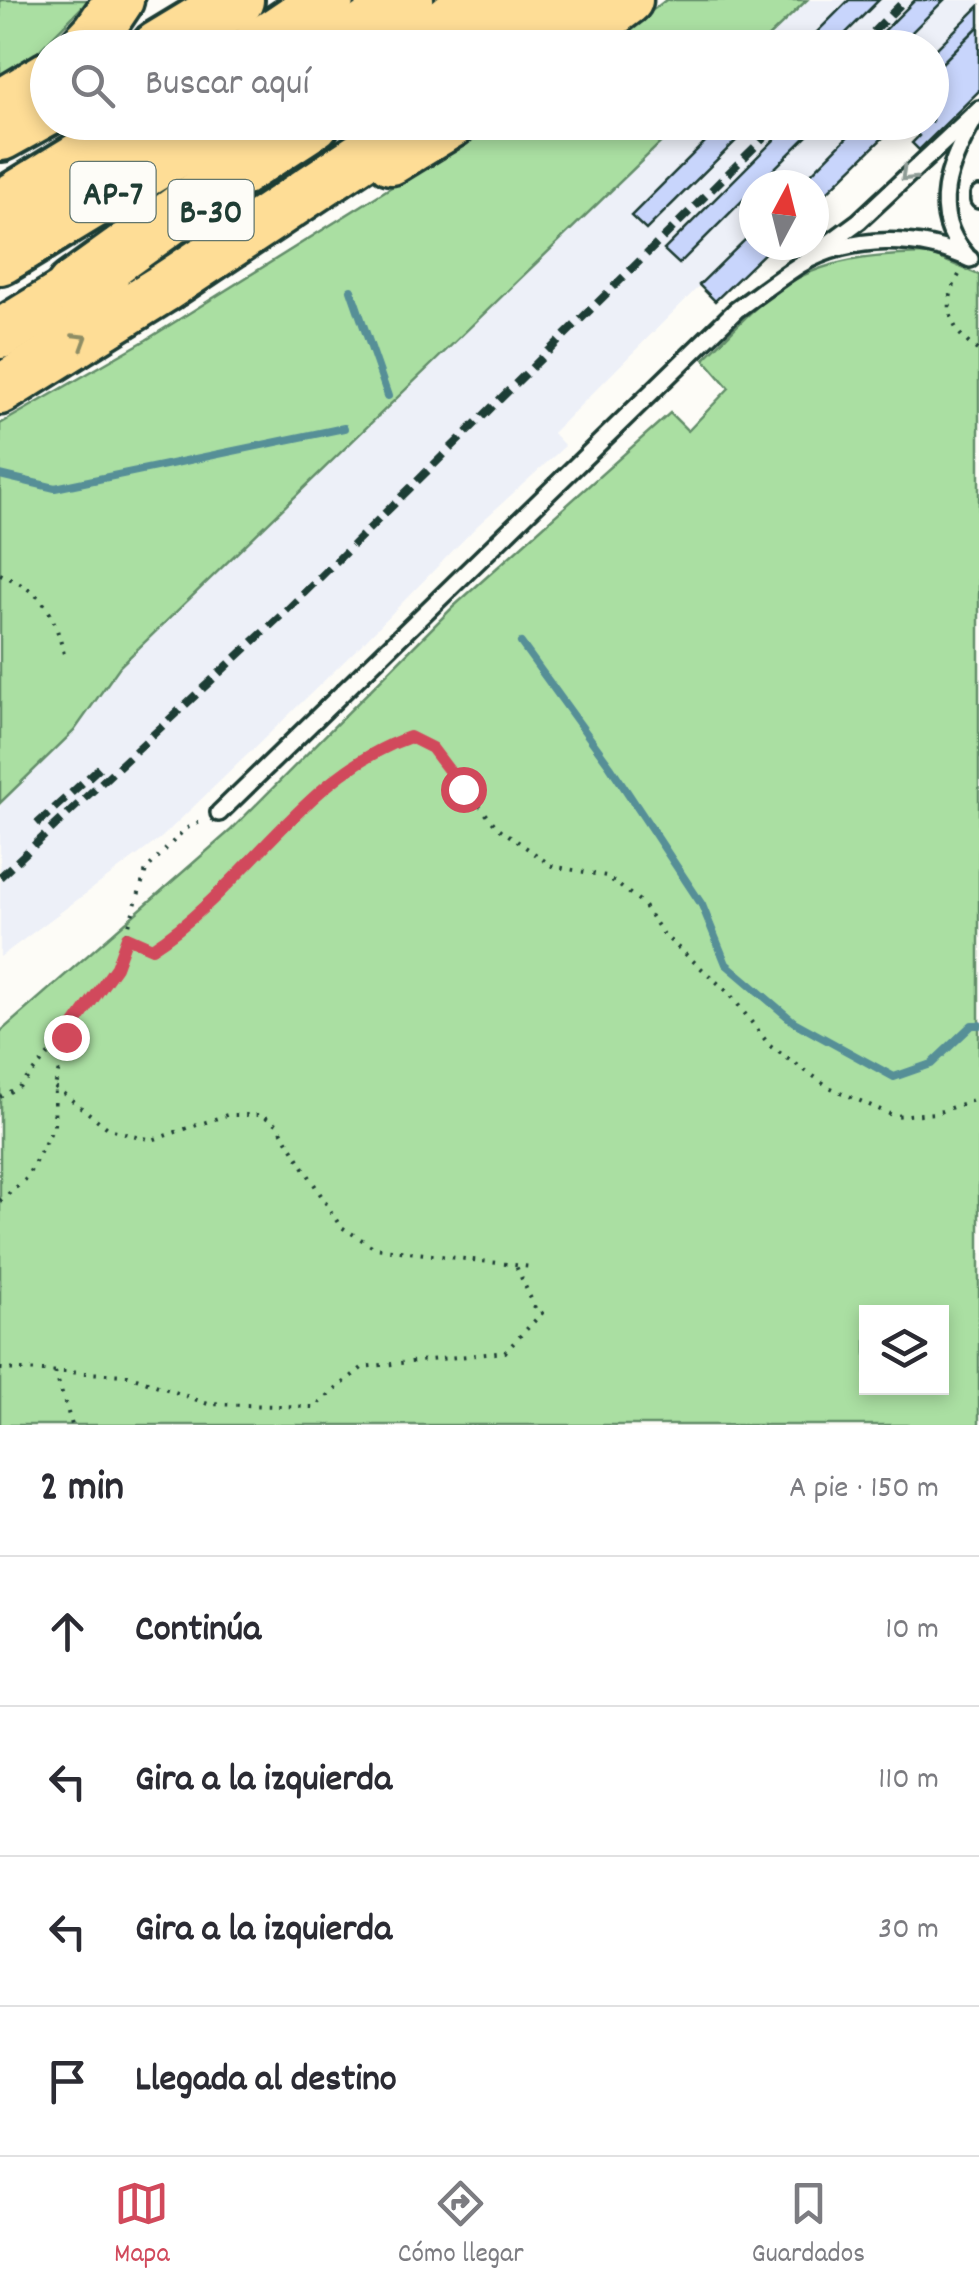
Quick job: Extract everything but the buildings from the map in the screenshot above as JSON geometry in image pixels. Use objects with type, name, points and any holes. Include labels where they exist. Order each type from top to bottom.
[{"type":"highway","points":[[100,30],[120,0]]},
{"type":"highway","points":[[157,30],[202,0]]},
{"type":"highway","points":[[188,30],[237,0]]},
{"type":"highway","points":[[283,30],[327,0]]},
{"type":"highway","points":[[365,30],[408,0]]},
{"type":"highway","points":[[439,30],[475,0]]},
{"type":"highway","points":[[481,30],[523,0]]},
{"type":"highway","points":[[539,30],[575,0]]},
{"type":"highway","points":[[588,30],[628,0]]},
{"type":"highway","points":[[0,105],[30,87]]},
{"type":"highway","points":[[0,134],[30,116]]},
{"type":"highway","name":"AP-7","points":[[0,208],[111,140]]},
{"type":"highway","name":"AP-7","points":[[0,258],[194,140]]},
{"type":"highway","points":[[73,288],[285,140]]},
{"type":"highway","name":"B-30","points":[[0,334],[226,201],[317,140]]},
{"type":"highway","points":[[0,390],[162,289],[385,140]]},
{"type":"highway","points":[[162,289],[422,140]]},
{"type":"lane","points":[[974,261],[950,231],[945,192],[948,170],[979,111]]},
{"type":"lane","points":[[949,138],[979,111]]},
{"type":"lane","points":[[219,812],[736,310],[859,221],[947,140]]},
{"type":"lane","points":[[804,263],[854,246],[889,242],[933,244],[974,261]]},
{"type":"path","points":[[974,261],[950,290],[949,317],[966,342],[979,350]]},
{"type":"path","points":[[0,574],[26,585],[45,602],[56,623],[64,658]]},
{"type":"path","points":[[127,937],[152,948],[186,926],[314,797],[382,747],[410,737],[432,748],[496,826],[552,866],[606,876],[642,902],[664,936],[729,993],[770,1046],[829,1086],[894,1116],[936,1114],[979,1098]]},
{"type":"path","points":[[0,1097],[20,1086],[66,1037],[116,967],[146,870],[184,829],[219,812]]},
{"type":"path","points":[[0,1202],[26,1179],[54,1126],[55,1088],[66,1037]]},
{"type":"path","points":[[55,1088],[109,1129],[152,1140],[228,1115],[262,1115],[278,1124],[340,1226],[375,1248],[531,1267]]},
{"type":"path","points":[[0,1369],[128,1375],[208,1404],[314,1408],[362,1367],[505,1352],[542,1313],[536,1310],[516,1266]]},
{"type":"path","points":[[55,1372],[72,1425]]},
{"type":"shaded area","points":[[807,0],[979,0],[979,6],[949,36],[949,30],[776,30]]},
{"type":"shaded area","points":[[663,140],[845,140],[815,170],[739,170],[739,246],[553,433],[565,446],[477,526],[360,646],[161,838],[0,957],[0,803],[74,731],[120,666]]},
{"type":"green space","points":[[0,0],[89,0],[60,30],[30,30],[30,60],[0,77]]},
{"type":"green space","points":[[666,0],[807,0],[776,30],[627,30]]},
{"type":"green space","points":[[467,140],[663,140],[120,666],[74,731],[0,803],[0,424],[146,340]]},
{"type":"green space","points":[[930,254],[979,275],[979,1425],[0,1425],[0,1032],[231,830],[452,608],[670,413],[688,431],[729,388],[704,359],[759,305],[779,289],[814,271],[871,257]]},
{"type":"waterway","points":[[351,290],[388,396]]},
{"type":"waterway","points":[[0,475],[55,488],[344,428]]},
{"type":"waterway","points":[[521,643],[610,766],[702,905],[726,964],[794,1022],[894,1077],[931,1064],[972,1025],[979,1025]]},
{"type":"railway","points":[[875,30],[905,0]]},
{"type":"railway","points":[[0,877],[286,611],[762,140]]},
{"type":"railway","points":[[37,824],[100,767]]},
{"type":"route","points":[[66,1037],[116,967],[127,937],[152,948],[186,926],[314,797],[382,747],[410,737],[432,748],[463,789]]}]
